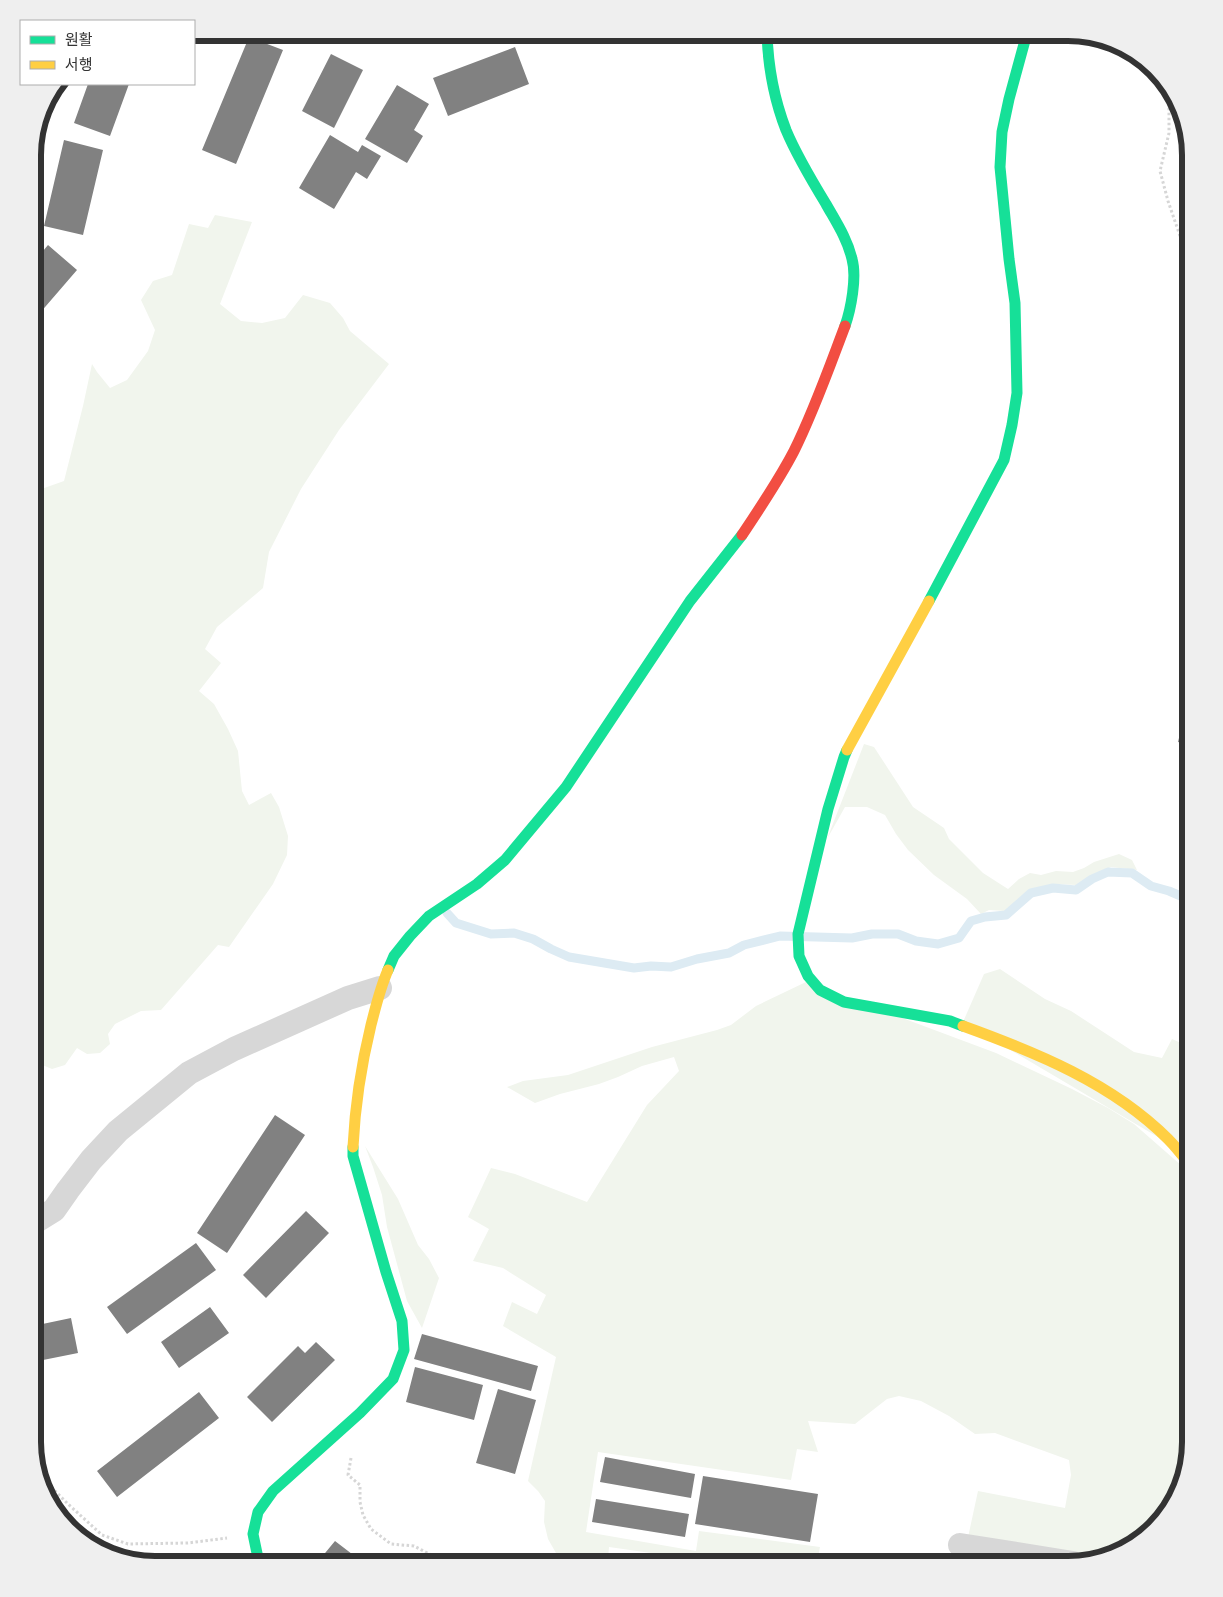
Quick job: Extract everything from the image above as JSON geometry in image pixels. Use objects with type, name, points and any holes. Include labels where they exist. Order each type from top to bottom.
[{"type":"street","points":[[258,1556],[253,1534],[258,1512],[273,1491],[360,1413],[393,1379],[404,1350],[402,1321],[353,1156],[362,1062],[380,988],[394,956],[429,916],[477,884],[505,860],[566,787],[690,601],[735,545],[769,495],[794,451],[816,401],[846,323],[853,295],[853,261],[846,238],[815,186],[786,130],[768,62],[767,41]]},
{"type":"street","points":[[1025,41],[1004,124],[1000,167],[1015,304],[1018,360],[1017,393],[1004,460],[987,494],[956,547],[909,640],[871,705],[844,757],[828,809],[798,934],[799,956],[808,976],[820,990],[844,1002],[950,1021],[1018,1046],[1091,1082],[1135,1111],[1168,1139],[1182,1156]]},
{"type":"street","points":[[41,1218],[54,1210],[91,1160],[118,1131],[189,1073],[234,1049],[348,998],[380,988]]},
{"type":"street","points":[[960,1545],[1029,1556]]},
{"type":"path","points":[[1168,102],[1169,133],[1160,171],[1182,242]]},
{"type":"path","points":[[351,1458],[348,1475],[360,1485],[362,1515],[371,1529],[391,1544],[414,1546],[433,1556]]},
{"type":"path","points":[[51,1487],[102,1535],[128,1544],[215,1540],[253,1534]]},
{"type":"shaded area","points":[[215,215],[252,222],[220,304],[241,321],[262,323],[285,318],[303,295],[330,303],[343,318],[350,331],[389,364],[339,430],[301,489],[269,552],[263,588],[217,627],[205,649],[221,663],[199,691],[214,704],[238,751],[242,791],[249,805],[271,793],[279,807],[288,836],[287,855],[273,884],[229,947],[218,945],[161,1010],[141,1011],[115,1024],[108,1034],[110,1044],[100,1053],[87,1054],[77,1048],[65,1065],[52,1069],[41,1064],[41,489],[64,481],[92,364],[110,388],[127,380],[148,351],[155,330],[141,300],[153,281],[172,275],[189,224],[208,228]]},
{"type":"shaded area","points":[[864,744],[874,747],[913,807],[944,828],[949,839],[983,873],[1008,889],[1019,879],[1030,873],[1041,875],[1056,871],[1073,872],[1094,862],[1119,854],[1132,860],[1137,870],[1111,867],[1076,885],[1055,884],[1030,892],[1005,911],[989,910],[981,914],[967,899],[934,875],[908,850],[885,815],[867,807],[845,807],[827,839]]},
{"type":"shaded area","points":[[1000,969],[1045,999],[1071,1011],[1134,1052],[1162,1058],[1172,1039],[1182,1043],[1182,1151],[963,1022],[984,974]]},
{"type":"shaded area","points":[[806,982],[996,1053],[1108,1108],[1134,1124],[1182,1166],[1181,1457],[1173,1485],[1166,1499],[1153,1517],[1131,1537],[1097,1552],[1071,1556],[967,1542],[978,1491],[1065,1508],[1071,1475],[1069,1460],[995,1433],[975,1434],[949,1416],[921,1401],[899,1396],[887,1399],[855,1424],[808,1421],[818,1452],[797,1449],[791,1480],[598,1452],[586,1532],[696,1551],[699,1531],[820,1547],[818,1556],[672,1556],[609,1547],[608,1556],[569,1556],[556,1553],[548,1539],[544,1522],[545,1501],[528,1481],[556,1357],[503,1326],[512,1302],[537,1314],[546,1295],[503,1268],[473,1261],[489,1229],[468,1217],[491,1168],[515,1174],[587,1202],[647,1105],[679,1071],[674,1057],[642,1066],[599,1084],[560,1094],[535,1103],[507,1087],[523,1081],[568,1075],[652,1047],[717,1030],[731,1025],[756,1006]]},
{"type":"shaded area","points":[[365,1146],[398,1199],[418,1245],[429,1259],[439,1278],[422,1328],[407,1301],[387,1227],[382,1195]]},
{"type":"shaded area","points":[[966,1550],[1000,1556],[964,1556]]},
{"type":"building","points":[[247,41],[259,41],[283,50],[236,164],[202,150]]},
{"type":"building","points":[[515,47],[529,84],[448,116],[433,78]]},
{"type":"building","points":[[331,54],[363,70],[334,128],[302,111]]},
{"type":"building","points":[[88,85],[129,85],[110,136],[74,123]]},
{"type":"building","points":[[397,85],[429,104],[414,130],[423,136],[407,163],[365,139]]},
{"type":"building","points":[[330,135],[358,152],[362,145],[381,156],[367,179],[356,172],[334,209],[299,188]]},
{"type":"building","points":[[64,140],[103,150],[83,235],[44,226]]},
{"type":"building","points":[[48,245],[77,270],[41,312],[41,253]]},
{"type":"building","points":[[1182,726],[1182,743],[1178,742]]},
{"type":"building","points":[[275,1115],[305,1135],[227,1253],[197,1233]]},
{"type":"building","points":[[306,1211],[329,1233],[266,1298],[243,1275]]},
{"type":"building","points":[[196,1243],[216,1270],[127,1334],[107,1307]]},
{"type":"building","points":[[210,1307],[229,1333],[179,1368],[161,1342]]},
{"type":"building","points":[[71,1318],[78,1353],[41,1360],[41,1324]]},
{"type":"building","points":[[422,1334],[538,1366],[531,1391],[414,1359]]},
{"type":"building","points":[[316,1342],[335,1360],[272,1422],[247,1397],[298,1346],[305,1353]]},
{"type":"building","points":[[415,1367],[483,1385],[474,1420],[406,1402]]},
{"type":"building","points":[[498,1389],[536,1400],[515,1474],[476,1463]]},
{"type":"building","points":[[199,1392],[219,1418],[117,1497],[97,1471]]},
{"type":"building","points":[[605,1457],[695,1474],[691,1498],[600,1482]]},
{"type":"building","points":[[703,1476],[818,1494],[810,1542],[695,1524]]},
{"type":"building","points":[[596,1499],[689,1514],[685,1537],[592,1522]]},
{"type":"building","points":[[335,1541],[355,1556],[323,1556]]},
{"type":"waterway","points":[[447,913],[456,923],[491,934],[514,933],[533,939],[569,957],[634,968],[651,966],[671,967],[697,959],[729,953],[744,945],[780,936],[852,938],[872,934],[898,934],[916,941],[938,944],[959,938],[971,921],[985,917],[1006,915],[1031,893],[1053,888],[1076,890],[1092,879],[1108,872],[1132,873],[1151,886],[1182,897]]},
{"type":"traffic: fast","points":[[768,41],[772,82],[786,130],[804,167],[841,230],[852,259],[854,275],[853,293],[845,326]]},
{"type":"traffic: fast","points":[[929,601],[1004,460],[1012,425],[1017,393],[1015,303],[1000,167],[1002,132],[1025,41]]},
{"type":"traffic: fast","points":[[388,970],[394,956],[429,916],[477,884],[505,860],[566,787],[690,601],[742,535]]},
{"type":"traffic: fast","points":[[847,750],[828,809],[798,934],[799,956],[808,976],[820,990],[844,1002],[950,1021],[963,1026]]},
{"type":"traffic: fast","points":[[258,1556],[253,1534],[258,1512],[273,1491],[360,1413],[393,1379],[404,1350],[402,1321],[353,1156],[353,1147]]},
{"type":"traffic: slow","points":[[847,750],[929,601]]},
{"type":"traffic: slow","points":[[353,1147],[364,1055],[378,997],[388,970]]},
{"type":"traffic: slow","points":[[963,1026],[1045,1058],[1098,1085],[1146,1119],[1171,1142],[1182,1155]]},
{"type":"traffic: jam","points":[[742,535],[776,483],[794,451],[815,405],[845,326]]}]
